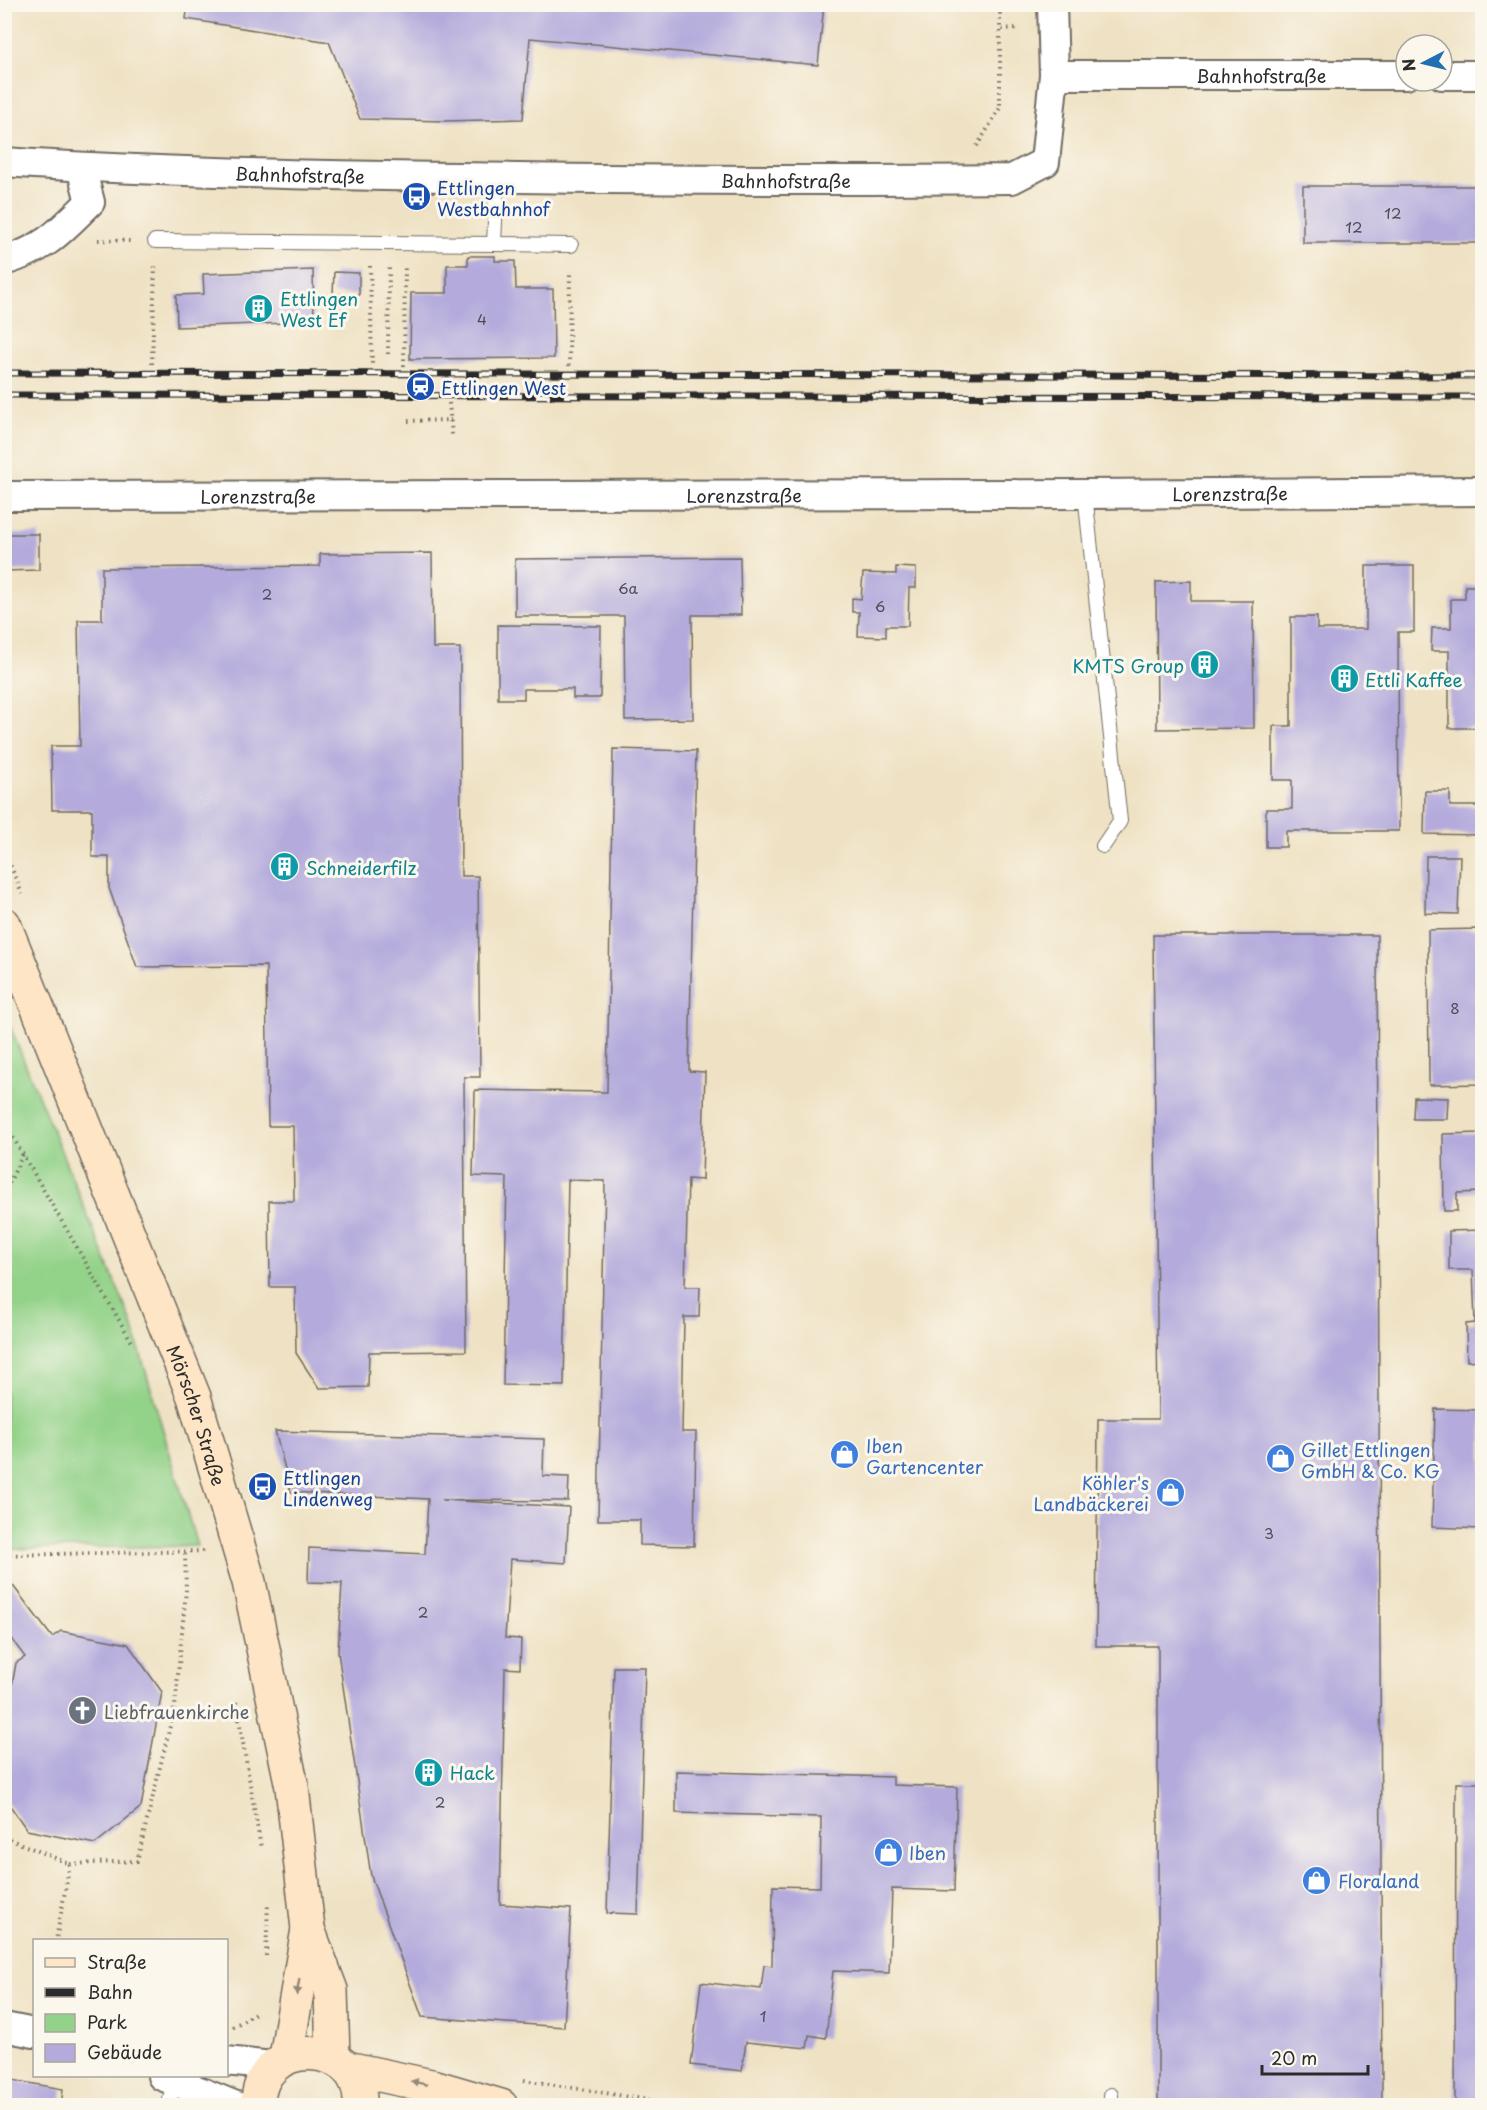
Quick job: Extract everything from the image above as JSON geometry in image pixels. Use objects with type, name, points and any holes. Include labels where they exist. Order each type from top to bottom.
[{"type":"main road","name":"Mörscher Straße","points":[[4,924],[194,1397],[249,1582],[292,1787],[308,1929],[331,1990],[340,2063]]},
{"type":"main road","name":"Mörscher Straße","points":[[258,2106],[263,2080],[280,2062],[308,1929]]},
{"type":"main road","points":[[280,2062],[302,2052],[318,2053],[340,2063],[497,2105]]},
{"type":"main road","points":[[340,2063],[356,2082],[360,2106]]},
{"type":"street","points":[[1052,4],[1054,75]]},
{"type":"street","name":"Bahnhofstraße","points":[[4,162],[145,171],[497,177],[1012,179],[1045,162],[1054,75],[1394,75]]},
{"type":"street","points":[[1454,75],[1482,75]]},
{"type":"street","points":[[4,261],[30,253],[45,245],[90,202],[81,167]]},
{"type":"street","name":"Lorenzstraße","points":[[4,496],[1085,494],[1482,490]]},
{"type":"street","points":[[4,2027],[33,2033]]},
{"type":"street","points":[[228,2061],[280,2062]]},
{"type":"street","points":[[168,2087],[236,2106]]},
{"type":"lane","points":[[494,244],[497,177]]},
{"type":"lane","points":[[155,241],[571,245]]},
{"type":"lane","points":[[1085,494],[1120,821],[1103,846]]},
{"type":"path","points":[[975,179],[976,147],[1000,108],[1000,4]]},
{"type":"path","points":[[91,240],[155,241],[152,364]]},
{"type":"path","points":[[370,244],[372,365]]},
{"type":"path","points":[[388,354],[389,244]]},
{"type":"path","points":[[404,366],[405,244]]},
{"type":"path","points":[[569,366],[570,272]]},
{"type":"path","points":[[449,403],[452,435]]},
{"type":"path","points":[[408,422],[451,420]]},
{"type":"path","points":[[4,755],[10,788],[4,803]]},
{"type":"path","points":[[4,1122],[136,1350]]},
{"type":"path","points":[[4,1194],[23,1154]]},
{"type":"path","points":[[203,1540],[209,1562]]},
{"type":"path","points":[[4,1837],[70,1864],[137,1861],[175,1706],[186,1590],[184,1551]]},
{"type":"path","points":[[4,1555],[206,1551]]},
{"type":"path","points":[[235,1700],[262,1853]]},
{"type":"path","points":[[56,1939],[70,1864]]},
{"type":"path","points":[[265,1965],[268,1899]]},
{"type":"path","points":[[228,2028],[255,2016],[260,2007]]},
{"type":"green space","points":[[4,1012],[131,1321],[197,1546],[5,1549]]},
{"type":"building","points":[[188,4],[824,4],[818,65],[530,38],[523,119],[444,121],[360,119],[329,42],[186,19]]},
{"type":"building","points":[[1303,186],[1482,186],[1482,243],[1303,243]]},
{"type":"building","points":[[468,256],[495,256],[495,261],[515,261],[516,289],[553,289],[554,358],[410,359],[411,293],[447,293],[447,265],[468,265]]},
{"type":"building","name":"Ettlingen West Ef","points":[[313,270],[314,322],[177,327],[176,295],[204,294],[203,274]]},
{"type":"building","points":[[334,272],[359,273],[359,295],[333,294]]},
{"type":"building","points":[[4,534],[39,534],[39,570],[4,571]]},
{"type":"building","name":"Schneiderfilz","points":[[432,553],[433,648],[460,648],[461,876],[478,876],[480,1077],[464,1077],[466,1351],[369,1352],[368,1387],[319,1388],[296,1353],[295,1287],[270,1287],[269,1201],[294,1201],[293,1126],[268,1126],[266,966],[137,967],[109,888],[109,857],[92,857],[92,810],[52,810],[51,746],[80,746],[78,620],[102,620],[102,568],[320,566],[320,554]]},
{"type":"building","points":[[740,557],[741,615],[692,615],[693,719],[625,720],[624,616],[515,616],[515,559]]},
{"type":"building","name":"Ettli Kaffee","points":[[1366,566],[1414,566],[1414,632],[1398,632],[1399,831],[1286,831],[1286,847],[1266,847],[1266,809],[1292,809],[1292,780],[1273,780],[1273,726],[1291,726],[1291,617],[1317,617],[1317,629],[1366,629]]},
{"type":"building","points":[[896,567],[916,568],[916,588],[909,588],[908,626],[886,626],[886,637],[858,636],[859,612],[852,612],[852,598],[861,599],[863,573],[896,574]]},
{"type":"building","name":"KMTS Group","points":[[1191,581],[1191,601],[1253,601],[1254,728],[1157,729],[1156,582]]},
{"type":"building","points":[[1465,586],[1482,586],[1482,728],[1449,728],[1449,651],[1431,651],[1432,628],[1451,628],[1451,599],[1465,599]]},
{"type":"building","points":[[498,625],[601,626],[600,698],[573,698],[573,689],[524,689],[524,699],[498,699]]},
{"type":"building","points":[[613,749],[696,751],[689,1071],[705,1072],[702,1180],[688,1179],[685,1287],[700,1287],[699,1317],[684,1317],[682,1432],[696,1432],[694,1546],[640,1545],[640,1520],[598,1520],[605,1181],[568,1180],[564,1386],[503,1385],[507,1177],[473,1176],[475,1090],[607,1092]]},
{"type":"building","points":[[1425,791],[1450,791],[1450,806],[1482,806],[1482,835],[1424,834]]},
{"type":"building","points":[[1426,856],[1460,856],[1458,914],[1425,913]]},
{"type":"building","points":[[1482,929],[1482,1084],[1429,1085],[1428,930]]},
{"type":"building","points":[[1153,935],[1377,935],[1382,2106],[1158,2106],[1158,1646],[1096,1646],[1098,1419],[1158,1419]]},
{"type":"building","points":[[1414,1097],[1448,1098],[1447,1119],[1413,1119]]},
{"type":"building","points":[[1482,1133],[1482,1192],[1457,1193],[1457,1211],[1444,1211],[1443,1134]]},
{"type":"building","points":[[1482,1230],[1482,1360],[1467,1361],[1466,1324],[1475,1323],[1473,1270],[1449,1270],[1449,1231]]},
{"type":"building","points":[[1435,1409],[1482,1410],[1482,1529],[1432,1527]]},
{"type":"building","points":[[275,1431],[544,1439],[543,1476],[569,1477],[568,1501],[442,1500],[569,1507],[566,1563],[510,1559],[505,1638],[521,1639],[520,1669],[505,1668],[500,1904],[571,1909],[564,2027],[422,2017],[371,1876],[338,1652],[342,1583],[308,1582],[309,1548],[425,1554],[428,1499],[291,1492]]},
{"type":"building","name":"Liebfrauenkirche","points":[[4,1574],[52,1637],[61,1631],[128,1644],[162,1692],[141,1807],[95,1844],[27,1830],[4,1797],[4,1730],[16,1663],[25,1657],[4,1629]]},
{"type":"building","points":[[614,1667],[645,1667],[638,1914],[607,1913]]},
{"type":"building","name":"Iben","points":[[676,1771],[893,1777],[893,1785],[957,1787],[954,1891],[892,1889],[889,1973],[833,1971],[826,2038],[809,2035],[807,2048],[746,2042],[742,2071],[691,2065],[701,1982],[761,1989],[764,1965],[772,1966],[773,1886],[820,1887],[821,1817],[676,1813]]},
{"type":"building","points":[[1456,1783],[1482,1783],[1482,2106],[1455,2106]]},
{"type":"building","points":[[12,2080],[63,2089],[61,2106],[7,2106]]},
{"type":"railway","points":[[4,373],[1482,376]]},
{"type":"railway","points":[[4,395],[1482,397]]},
{"type":"place","name":"Ettlingen Westbahnhof","points":[[416,197]]},
{"type":"place","name":"Ettlingen West Ef","points":[[259,308]]},
{"type":"place","name":"Ettlingen West","points":[[420,387]]},
{"type":"place","name":"KMTS Group","points":[[1205,665]]},
{"type":"place","name":"Ettli Kaffee","points":[[1344,679]]},
{"type":"place","name":"Schneiderfilz","points":[[285,867]]},
{"type":"place","name":"Iben Gartencenter","points":[[845,1455]]},
{"type":"place","name":"Gillet Ettlingen GmbH & Co. KG","points":[[1280,1459]]},
{"type":"place","name":"Ettlingen Lindenweg","points":[[262,1487]]},
{"type":"place","name":"Köhler's Landbäckerei","points":[[1170,1492]]},
{"type":"place","name":"Liebfrauenkirche","points":[[83,1711]]},
{"type":"place","name":"Hack","points":[[429,1772]]},
{"type":"place","name":"Iben","points":[[888,1852]]},
{"type":"place","name":"Floraland","points":[[1317,1880]]}]
